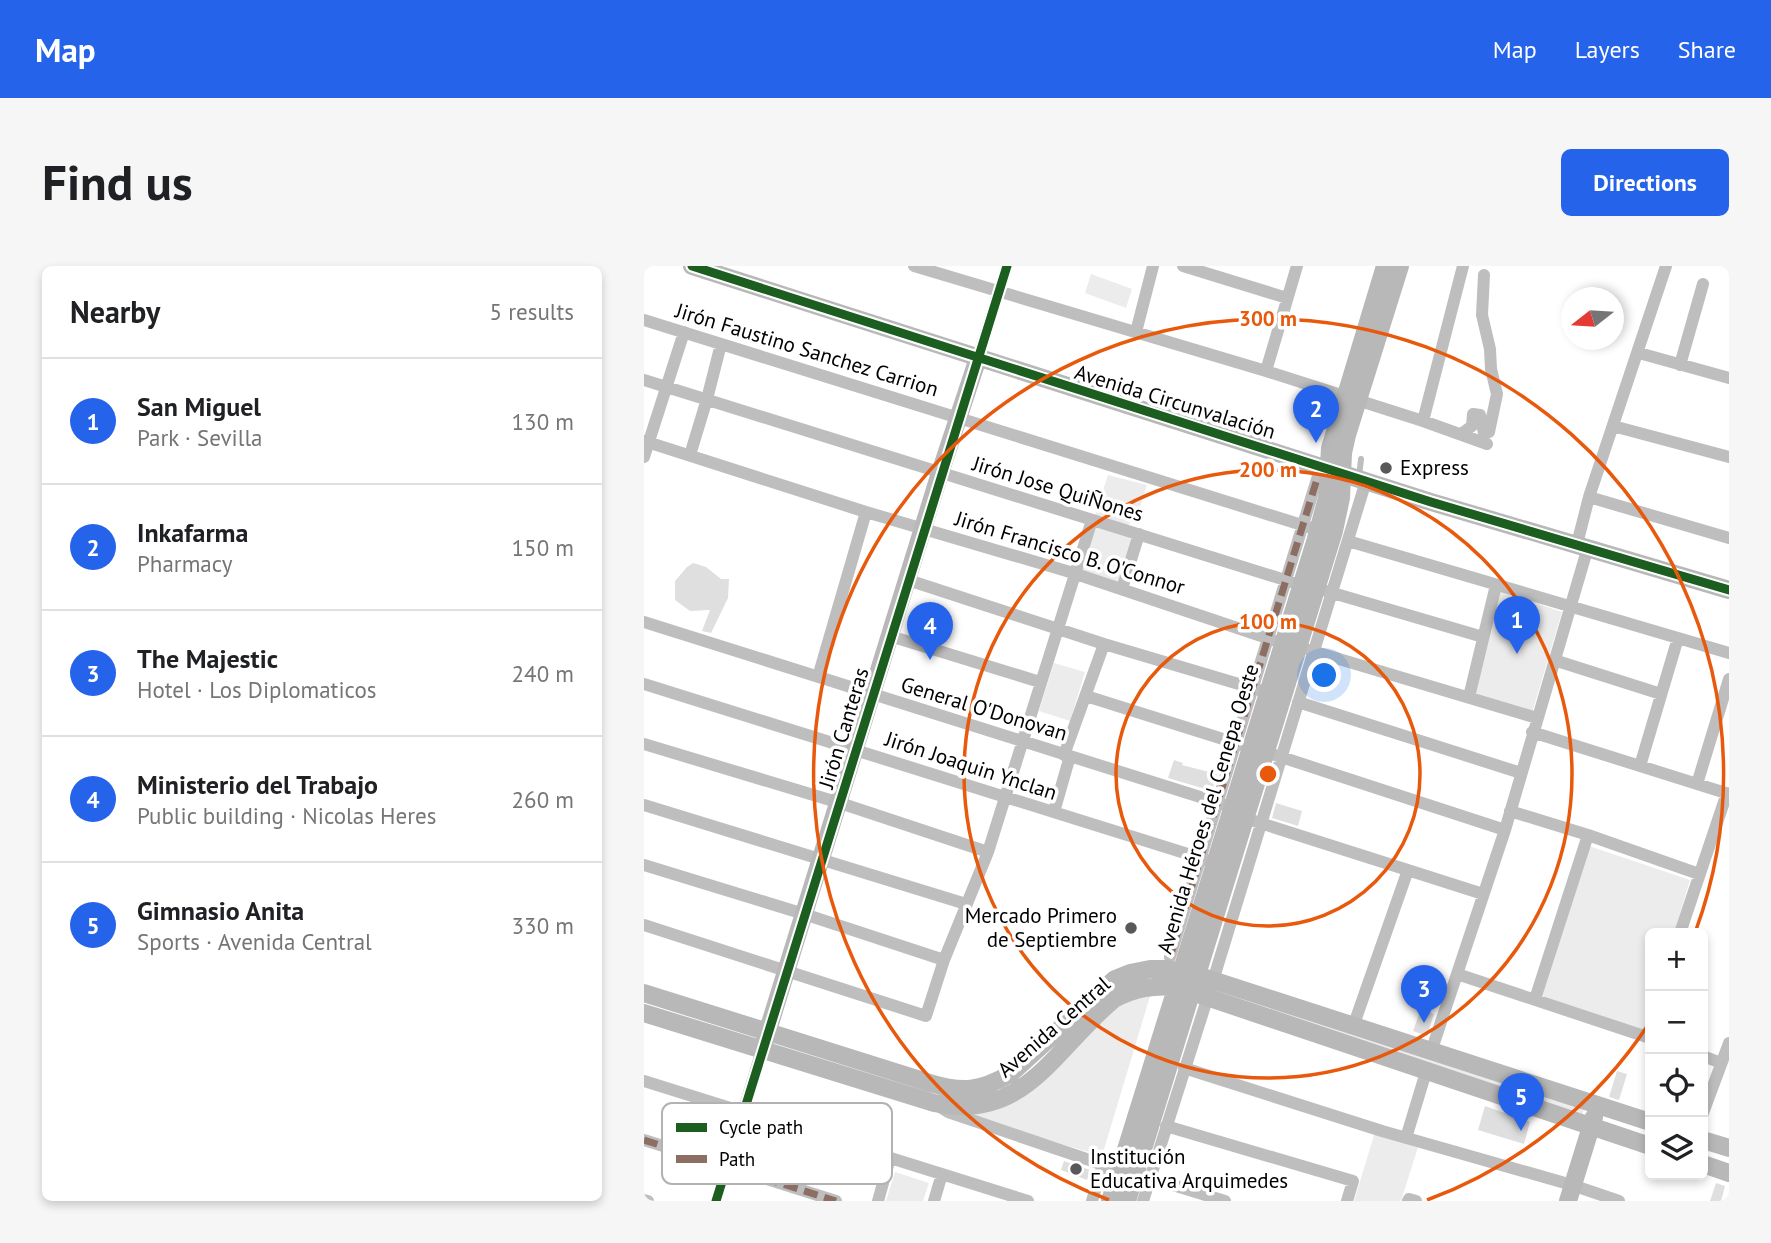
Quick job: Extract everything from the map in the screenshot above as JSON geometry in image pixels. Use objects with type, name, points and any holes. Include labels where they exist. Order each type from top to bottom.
[{"type":"main road","name":"Avenida Circunvalación","points":[[692,266],[1344,474],[1729,590]]},
{"type":"main road","name":"Avenida Héroes del Cenepa Oeste","points":[[1127,1201],[1258,750],[1309,587],[1334,531],[1344,474],[1343,453],[1351,441],[1351,399],[1385,266]]},
{"type":"main road","name":"Avenida Héroes del Cenepa Oeste","points":[[1344,474],[1330,448],[1351,399],[1399,266]]},
{"type":"main road","name":"Jirón Canteras","points":[[762,1050],[978,358]]},
{"type":"main road","name":"Avenida Héroes del Cenepa Oeste","points":[[1309,587],[1311,528],[1344,474]]},
{"type":"main road","name":"Avenida Héroes del Cenepa Oeste","points":[[1258,750],[1260,690],[1291,645]]},
{"type":"main road","name":"Avenida Central","points":[[644,993],[954,1090],[973,1090],[993,1084],[1010,1074],[1115,979],[1150,969],[1354,1024],[1645,1120]]},
{"type":"main road","name":"Avenida Héroes del Cenepa Oeste","points":[[1110,1201],[1111,1167],[1191,980]]},
{"type":"main road","name":"Avenida Central","points":[[644,1013],[933,1103],[971,1107],[990,1104],[1007,1097],[1028,1083],[1114,999],[1129,991],[1191,980],[1426,1072],[1645,1144]]},
{"type":"main road","points":[[1570,1193],[1598,1104]]},
{"type":"main road","points":[[1708,1142],[1729,1148]]},
{"type":"main road","points":[[1708,1166],[1729,1173]]},
{"type":"street","points":[[914,266],[1266,371],[1487,444]]},
{"type":"street","name":"Jirón Canteras","points":[[978,358],[1007,266]]},
{"type":"street","points":[[1136,332],[1153,266]]},
{"type":"street","points":[[1183,266],[1287,298]]},
{"type":"street","points":[[1266,371],[1297,266]]},
{"type":"street","points":[[1423,421],[1463,266]]},
{"type":"street","points":[[1432,1049],[1510,811],[1571,606],[1590,497],[1666,266]]},
{"type":"street","points":[[1461,434],[1472,426],[1473,414],[1479,415],[1483,433],[1489,432],[1496,407],[1497,394],[1490,369],[1490,349],[1482,315],[1484,275]]},
{"type":"street","points":[[1680,365],[1703,284]]},
{"type":"street","name":"Jirón Faustino Sanchez Carrion","points":[[644,320],[1311,528]]},
{"type":"street","points":[[644,457],[646,442],[684,332]]},
{"type":"street","points":[[690,455],[721,344]]},
{"type":"street","points":[[1639,353],[1729,378]]},
{"type":"street","name":"Jirón Jose QuiÑones","points":[[644,380],[1309,587],[1483,636]]},
{"type":"street","points":[[1613,426],[1729,457]]},
{"type":"street","name":"Jirón Francisco B. O'Connor","points":[[646,442],[866,512],[1076,574],[1291,645],[1536,719]]},
{"type":"street","points":[[1143,1201],[1184,1068],[1191,980],[1258,750],[1298,702],[1291,645],[1309,587],[1348,541],[1344,474]]},
{"type":"street","points":[[1590,497],[1729,538]]},
{"type":"street","points":[[818,677],[866,512]]},
{"type":"street","points":[[644,925],[926,1016],[944,960],[988,852],[1092,520]]},
{"type":"street","points":[[1122,589],[1139,534]]},
{"type":"street","points":[[1348,541],[1729,653]]},
{"type":"street","points":[[908,580],[1104,644],[1260,690]]},
{"type":"street","points":[[1469,697],[1496,585]]},
{"type":"street","name":"General O'Donovan","points":[[644,622],[1022,741],[1483,894]]},
{"type":"street","points":[[890,636],[1040,682]]},
{"type":"street","points":[[1640,766],[1678,638]]},
{"type":"street","points":[[1054,812],[1067,756],[1104,644]]},
{"type":"street","points":[[1554,660],[1661,694]]},
{"type":"street","points":[[1697,784],[1729,679]]},
{"type":"street","name":"Jirón Joaquin Ynclan","points":[[644,684],[1223,865]]},
{"type":"street","points":[[1086,696],[1504,830]]},
{"type":"street","points":[[1298,702],[1521,773]]},
{"type":"street","points":[[1532,733],[1728,794],[1682,928]]},
{"type":"street","points":[[644,744],[840,803],[988,852]]},
{"type":"street","points":[[644,805],[966,904]]},
{"type":"street","points":[[1510,811],[1699,874]]},
{"type":"street","points":[[1535,999],[1588,835]]},
{"type":"street","points":[[644,865],[944,960]]},
{"type":"street","points":[[1354,1024],[1408,870]]},
{"type":"street","points":[[1457,974],[1645,1033]]},
{"type":"street","points":[[1708,1099],[1729,1043]]},
{"type":"street","name":"Jirón Canteras","points":[[746,1103],[762,1050]]},
{"type":"street","points":[[1708,1058],[1721,1063]]},
{"type":"street","points":[[1184,1068],[1570,1193],[1619,1201]]},
{"type":"street","points":[[1406,1138],[1426,1072]]},
{"type":"street","points":[[644,1081],[714,1103]]},
{"type":"street","points":[[933,1103],[948,1112],[1111,1167],[1092,1201]]},
{"type":"street","points":[[1166,1126],[1353,1181],[1347,1201]]},
{"type":"street","points":[[644,1140],[662,1146]]},
{"type":"street","points":[[892,1159],[1028,1201]]},
{"type":"street","points":[[934,1201],[942,1174]]},
{"type":"street","points":[[1150,1178],[1225,1201]]},
{"type":"street","name":"Jirón Canteras","points":[[716,1201],[722,1184]]},
{"type":"street","points":[[782,1184],[836,1201]]},
{"type":"street","points":[[878,1201],[883,1184]]},
{"type":"lane","points":[[1344,474],[1361,459]]},
{"type":"shaded area","points":[[1091,274],[1132,289],[1126,308],[1085,293]]},
{"type":"shaded area","points":[[1108,475],[1147,485],[1140,507],[1136,507],[1128,528],[1094,518]]},
{"type":"shaded area","points":[[1093,523],[1134,536],[1119,586],[1077,573]]},
{"type":"shaded area","points":[[1503,592],[1562,612],[1532,713],[1473,695],[1498,594]]},
{"type":"shaded area","points":[[1054,663],[1085,672],[1070,721],[1039,711]]},
{"type":"shaded area","points":[[1589,846],[1690,880],[1676,928],[1645,928],[1643,1032],[1539,998]]},
{"type":"shaded area","points":[[1222,987],[1584,1108],[1582,1117],[1219,996]]},
{"type":"shaded area","points":[[1151,993],[1102,1156],[957,1113],[995,1105],[1121,1001]]},
{"type":"shaded area","points":[[1375,1132],[1419,1144],[1401,1201],[1354,1201]]},
{"type":"shaded area","points":[[895,1172],[929,1183],[923,1201],[886,1201]]},
{"type":"building","points":[[693,563],[706,567],[721,579],[729,579],[728,598],[711,633],[702,631],[710,610],[690,611],[675,600],[675,581]]},
{"type":"building","points":[[1174,760],[1183,763],[1182,765],[1217,774],[1212,791],[1168,778]]},
{"type":"building","points":[[1276,803],[1302,811],[1298,826],[1272,818]]},
{"type":"building","points":[[1421,1009],[1434,1014],[1427,1036],[1413,1031]]},
{"type":"building","points":[[1617,1071],[1627,1074],[1619,1100],[1609,1097]]},
{"type":"building","points":[[1485,1106],[1530,1122],[1524,1144],[1478,1130]]},
{"type":"building","name":"Institución Educativa Arquimedes","points":[[1064,1161],[1090,1170],[1087,1180],[1061,1170]]},
{"type":"building","points":[[1716,1183],[1725,1186],[1721,1201],[1710,1201]]},
{"type":"marked path","points":[[1170,957],[1321,466]]},
{"type":"marked path","points":[[644,1140],[662,1146]]},
{"type":"marked path","points":[[782,1184],[836,1201]]},
{"type":"cycle path","points":[[692,266],[1431,502],[1729,590]]},
{"type":"cycle path","points":[[747,1103],[1007,266]]},
{"type":"cycle path","points":[[716,1201],[721,1184]]},
{"type":"place","name":"Inkafarma","points":[[1316,443]]},
{"type":"place","name":"Express","points":[[1386,468]]},
{"type":"place","name":"San Miguel","points":[[1517,654]]},
{"type":"place","name":"Ministerio del Trabajo","points":[[930,660]]},
{"type":"place","name":"Mercado Primero de Septiembre","points":[[1131,928]]},
{"type":"place","name":"The Majestic","points":[[1424,1023]]},
{"type":"place","name":"Gimnasio Anita","points":[[1521,1131]]},
{"type":"place","name":"Institución Educativa Arquimedes","points":[[1076,1169]]}]
